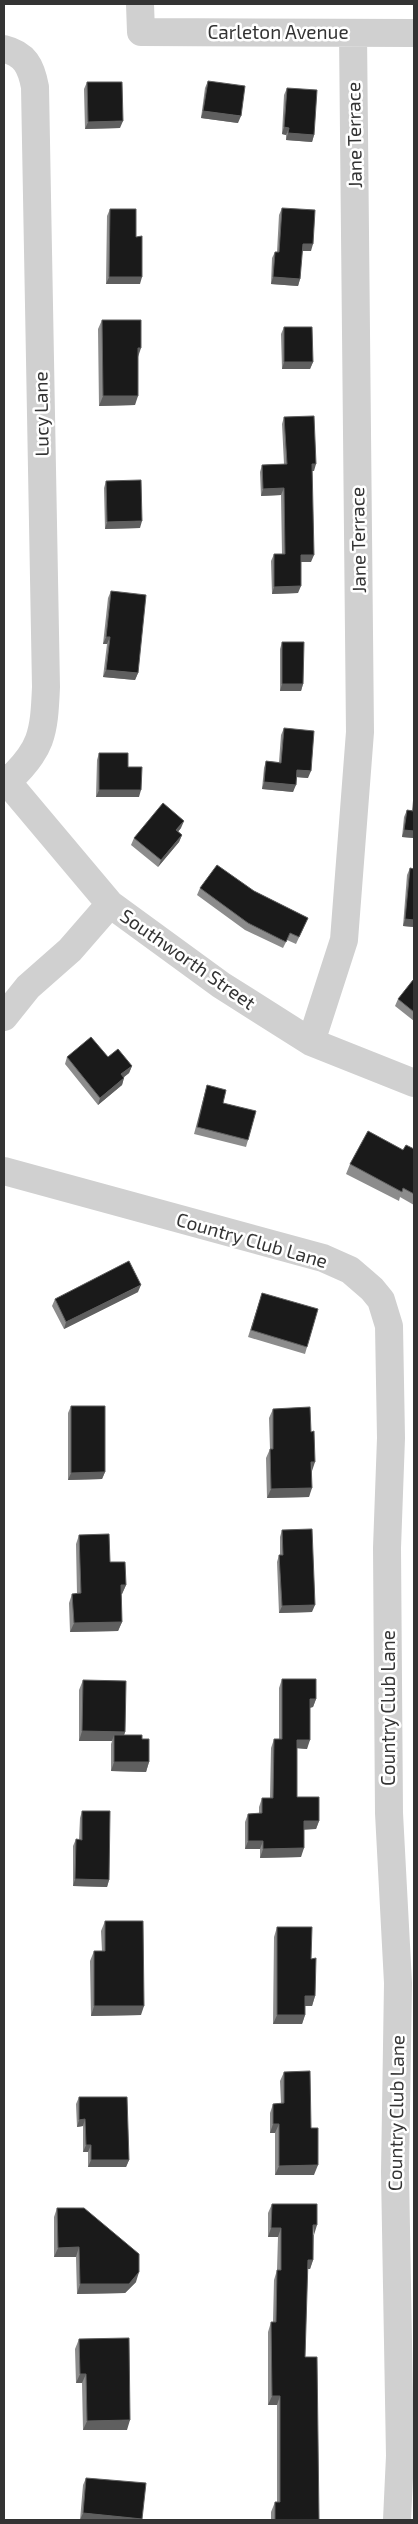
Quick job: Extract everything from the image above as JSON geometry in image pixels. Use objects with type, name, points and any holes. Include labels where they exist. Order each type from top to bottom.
[{"type":"street","name":"Carleton Avenue","points":[[140,4],[141,32],[414,33]]},
{"type":"street","name":"Jane Terrace","points":[[311,1042],[344,940],[360,732],[353,32]]},
{"type":"street","name":"Lucy Lane","points":[[4,49],[14,52],[25,59],[33,74],[35,87],[46,687],[45,713],[34,753],[29,760],[5,780]]},
{"type":"street","name":"Southworth Street","points":[[5,780],[110,904],[221,985],[311,1042],[414,1083]]},
{"type":"street","points":[[4,1017],[28,987],[70,950],[110,904]]},
{"type":"street","name":"Country Club Lane","points":[[4,1171],[324,1258],[350,1270],[361,1279],[381,1300],[389,1326],[391,1438],[387,1548],[389,1847],[406,1982],[395,2172],[400,2456],[397,2520]]},
{"type":"building","points":[[208,81],[245,86],[241,116],[203,111]]},
{"type":"building","points":[[87,82],[122,82],[123,121],[88,122]]},
{"type":"building","points":[[287,88],[317,90],[314,135],[288,133],[289,128],[284,127]]},
{"type":"building","points":[[282,208],[315,210],[313,244],[303,244],[300,279],[273,277],[275,252],[279,252]]},
{"type":"building","points":[[110,209],[136,209],[136,237],[142,236],[142,277],[109,277]]},
{"type":"building","points":[[102,320],[141,320],[141,348],[138,348],[138,396],[103,396]]},
{"type":"building","points":[[284,327],[312,327],[313,362],[284,362]]},
{"type":"building","points":[[314,416],[316,464],[312,464],[314,555],[301,555],[301,586],[274,587],[274,554],[285,554],[284,488],[263,489],[262,465],[287,464],[284,417]]},
{"type":"building","points":[[141,480],[142,521],[107,522],[106,481]]},
{"type":"building","points":[[111,591],[146,595],[138,673],[106,670],[110,637],[106,637]]},
{"type":"building","points":[[282,642],[304,642],[303,684],[282,684]]},
{"type":"building","points":[[284,728],[314,731],[311,771],[297,770],[296,785],[264,782],[266,761],[281,763]]},
{"type":"building","points":[[99,753],[128,753],[128,767],[142,767],[141,790],[99,790]]},
{"type":"building","points":[[163,803],[184,821],[176,830],[182,835],[161,860],[134,838]]},
{"type":"building","points":[[414,803],[414,831],[404,830],[407,810],[413,811]]},
{"type":"building","points":[[217,865],[254,891],[308,918],[299,937],[290,933],[286,942],[248,923],[200,888]]},
{"type":"building","points":[[410,868],[414,869],[414,920],[405,919]]},
{"type":"building","points":[[414,981],[414,1012],[398,999]]},
{"type":"building","points":[[91,1037],[108,1057],[118,1049],[132,1066],[121,1074],[124,1078],[100,1098],[67,1057]]},
{"type":"building","points":[[207,1085],[226,1090],[223,1103],[256,1111],[248,1140],[197,1127]]},
{"type":"building","points":[[368,1131],[403,1150],[406,1145],[414,1149],[414,1194],[403,1188],[402,1192],[350,1164]]},
{"type":"building","points":[[129,1261],[141,1285],[66,1322],[55,1299]]},
{"type":"building","points":[[262,1293],[318,1309],[307,1347],[251,1330]]},
{"type":"building","points":[[71,1406],[105,1406],[105,1472],[71,1473]]},
{"type":"building","points":[[310,1407],[311,1432],[314,1431],[315,1462],[311,1462],[312,1488],[271,1489],[270,1449],[273,1449],[273,1409]]},
{"type":"building","points":[[312,1529],[315,1605],[282,1606],[279,1555],[283,1555],[282,1530]]},
{"type":"building","points":[[109,1534],[110,1562],[125,1562],[126,1585],[121,1585],[122,1622],[74,1623],[72,1594],[81,1593],[79,1535]]},
{"type":"building","points":[[282,1679],[316,1679],[316,1699],[310,1699],[310,1740],[297,1740],[297,1797],[319,1797],[319,1821],[304,1821],[304,1848],[263,1849],[263,1841],[248,1841],[248,1814],[262,1813],[262,1798],[273,1798],[274,1739],[282,1739]]},
{"type":"building","points":[[83,1680],[126,1681],[125,1732],[82,1731]]},
{"type":"building","points":[[114,1735],[142,1735],[142,1739],[149,1739],[149,1762],[114,1762]]},
{"type":"building","points":[[82,1811],[110,1811],[109,1880],[75,1879],[76,1839],[82,1840]]},
{"type":"building","points":[[105,1921],[143,1921],[144,2006],[94,2006],[94,1951],[105,1951]]},
{"type":"building","points":[[277,1927],[312,1927],[311,1959],[316,1958],[315,1996],[305,1996],[305,2015],[277,2015]]},
{"type":"building","points":[[310,2071],[311,2128],[318,2128],[318,2165],[279,2166],[279,2124],[273,2124],[273,2104],[284,2103],[284,2072]]},
{"type":"building","points":[[79,2097],[127,2097],[129,2160],[91,2160],[91,2145],[86,2145],[85,2119],[79,2120]]},
{"type":"building","points":[[272,2204],[317,2204],[317,2225],[313,2225],[313,2260],[308,2260],[305,2357],[317,2357],[319,2520],[275,2520],[275,2502],[280,2502],[280,2396],[272,2396],[271,2322],[276,2322],[277,2270],[281,2270],[281,2228],[271,2228]]},
{"type":"building","points":[[57,2208],[84,2208],[139,2254],[139,2272],[129,2284],[80,2284],[79,2247],[58,2248]]},
{"type":"building","points":[[129,2338],[130,2420],[87,2421],[86,2374],[80,2374],[79,2339]]},
{"type":"building","points":[[86,2478],[146,2483],[142,2519],[83,2513]]}]
